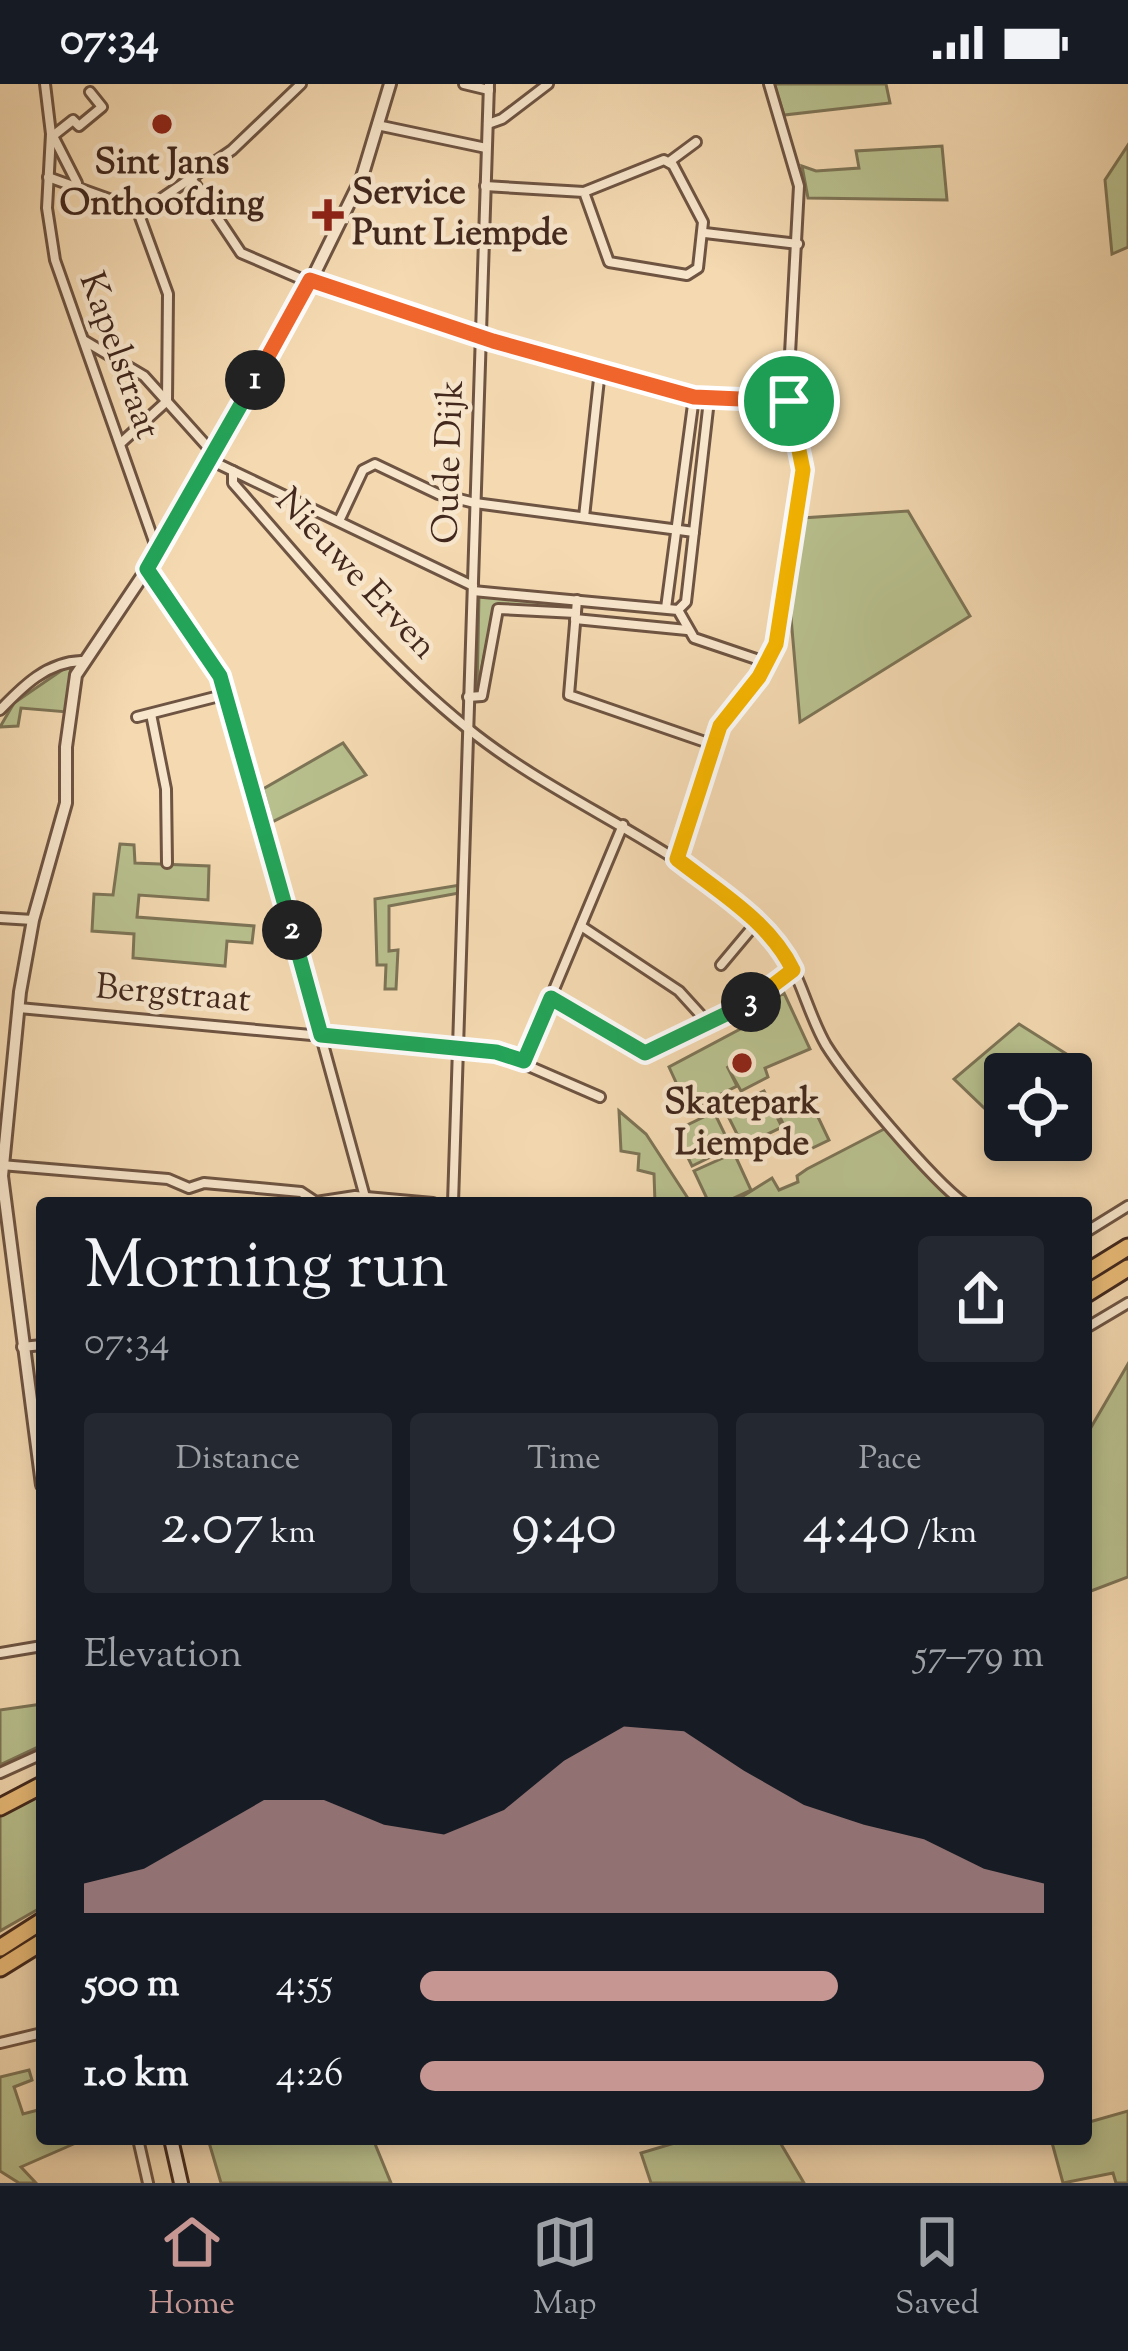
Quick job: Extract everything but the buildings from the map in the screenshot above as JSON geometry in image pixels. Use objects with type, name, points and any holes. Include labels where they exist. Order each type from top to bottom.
[{"type":"highway","points":[[1092,1269],[1128,1247]]},
{"type":"highway","points":[[1092,1290],[1128,1268]]},
{"type":"highway","points":[[0,1807],[36,1788]]},
{"type":"highway","points":[[0,1948],[36,1925]]},
{"type":"highway","points":[[0,1969],[36,1949]]},
{"type":"main road","points":[[172,2145],[181,2183]]},
{"type":"street","points":[[45,84],[52,135],[77,183]]},
{"type":"street","points":[[48,177],[77,183],[137,209],[163,201],[193,182],[301,84]]},
{"type":"street","points":[[36,1443],[2,1165],[19,1008],[33,920],[65,803],[68,718],[81,661],[147,569],[310,280],[362,177],[390,84]]},
{"type":"street","points":[[464,84],[489,87]]},
{"type":"street","points":[[488,124],[502,119],[548,84]]},
{"type":"street","points":[[677,859],[726,715],[768,663],[776,644],[803,470],[789,401],[798,244],[796,167],[769,84]]},
{"type":"street","name":"Oude Dijk","points":[[453,1197],[489,87]]},
{"type":"street","points":[[52,135],[73,120],[79,126],[102,107],[89,92]]},
{"type":"street","points":[[377,125],[485,148]]},
{"type":"street","name":"Kapelstraat","points":[[52,135],[48,177],[55,260],[157,551]]},
{"type":"street","points":[[485,187],[536,185],[584,192],[652,161],[669,162],[696,142]]},
{"type":"street","points":[[584,192],[609,262],[693,273],[705,233],[669,162]]},
{"type":"street","points":[[193,182],[242,253],[310,280],[694,397],[789,401]]},
{"type":"street","points":[[122,442],[167,401],[168,293],[137,209]]},
{"type":"street","points":[[705,233],[798,244]]},
{"type":"street","points":[[83,341],[144,376],[212,457]]},
{"type":"street","points":[[584,517],[600,370]]},
{"type":"street","points":[[666,608],[694,397]]},
{"type":"street","points":[[678,610],[686,602],[709,400]]},
{"type":"street","name":"Nieuwe Erven","points":[[212,457],[233,470],[233,482],[362,630],[468,729],[677,859],[757,922],[793,970],[827,1046],[934,1177],[957,1197]]},
{"type":"street","points":[[339,520],[363,470],[375,464],[438,494],[476,503],[694,532]]},
{"type":"street","points":[[233,470],[473,588],[678,610]]},
{"type":"street","points":[[147,569],[210,657],[227,694],[365,1197]]},
{"type":"street","points":[[577,600],[569,695],[714,745]]},
{"type":"street","name":"Oude Dijk","points":[[469,697],[482,696],[498,609],[575,616]]},
{"type":"street","points":[[678,610],[694,638],[768,663]]},
{"type":"street","points":[[575,616],[687,630]]},
{"type":"street","points":[[0,710],[45,670],[60,662],[81,661]]},
{"type":"street","points":[[137,718],[227,694]]},
{"type":"street","points":[[151,714],[166,789],[166,863]]},
{"type":"street","points":[[524,1061],[622,825]]},
{"type":"street","points":[[0,918],[33,920]]},
{"type":"street","points":[[721,965],[757,922]]},
{"type":"street","points":[[581,926],[680,992],[709,1024]]},
{"type":"street","points":[[551,998],[645,1053],[751,1002],[793,970]]},
{"type":"street","name":"Bergstraat","points":[[19,1008],[459,1048],[524,1061],[600,1097]]},
{"type":"street","points":[[2,1165],[168,1178],[189,1187],[203,1183],[301,1192],[308,1197]]},
{"type":"street","points":[[189,1187],[192,1197]]},
{"type":"street","points":[[1092,1228],[1128,1206]]},
{"type":"street","points":[[1092,1324],[1128,1303]]},
{"type":"street","points":[[22,1347],[36,1346]]},
{"type":"street","points":[[0,1653],[36,1647]]},
{"type":"street","points":[[0,1773],[36,1757]]},
{"type":"street","points":[[0,2043],[36,2034]]},
{"type":"street","points":[[139,2145],[148,2183]]},
{"type":"green space","points":[[774,84],[886,84],[890,103],[784,115]]},
{"type":"green space","points":[[1128,145],[1128,247],[1112,254],[1105,180]]},
{"type":"green space","points":[[942,146],[947,200],[808,198],[802,166],[816,171],[859,168],[856,151]]},
{"type":"green space","points":[[908,511],[970,616],[800,722],[790,606],[802,518]]},
{"type":"green space","points":[[479,595],[571,602],[572,607],[494,608],[477,691]]},
{"type":"green space","points":[[71,664],[67,712],[21,708],[18,726],[0,727],[14,703]]},
{"type":"green space","points":[[343,743],[366,775],[272,822],[263,789]]},
{"type":"green space","points":[[120,844],[134,845],[135,863],[209,866],[208,900],[139,895],[137,917],[254,926],[252,943],[227,941],[225,966],[133,958],[134,934],[92,931],[94,894],[113,895]]},
{"type":"green space","points":[[460,885],[459,893],[389,906],[389,951],[398,950],[396,989],[385,989],[386,965],[377,965],[375,899]]},
{"type":"green space","points":[[784,993],[810,1049],[765,1068],[768,1077],[741,1091],[727,1066],[737,1086],[697,1106],[688,1091],[697,1112],[691,1115],[669,1067],[744,1027],[741,1019]]},
{"type":"green space","points":[[1019,1024],[1065,1053],[985,1053]]},
{"type":"green space","points":[[984,1054],[984,1108],[954,1079]]},
{"type":"green space","points":[[764,1091],[782,1127],[743,1146],[725,1110]]},
{"type":"green space","points":[[808,1096],[829,1140],[798,1155],[777,1111]]},
{"type":"green space","points":[[619,1111],[646,1134],[687,1197],[655,1197],[654,1174],[638,1170],[639,1154],[621,1151]]},
{"type":"green space","points":[[714,1112],[731,1147],[692,1166],[675,1131]]},
{"type":"green space","points":[[888,1127],[951,1197],[742,1197],[772,1178],[779,1190],[798,1182],[797,1176]]},
{"type":"green space","points":[[734,1153],[751,1190],[736,1197],[706,1197],[694,1171]]},
{"type":"green space","points":[[1128,1364],[1128,1577],[1092,1591],[1092,1426]]},
{"type":"green space","points":[[36,1705],[36,1748],[0,1765],[0,1710]]},
{"type":"green space","points":[[36,1794],[36,1910],[0,1931],[0,1814]]},
{"type":"green space","points":[[29,2070],[32,2080],[14,2087],[23,2114],[36,2111],[36,2145],[71,2145],[21,2167],[36,2183],[19,2183],[0,2171],[0,2077]]},
{"type":"green space","points":[[1128,2111],[1128,2183],[1116,2183],[1113,2173],[1063,2183],[1053,2145],[1092,2145],[1092,2121]]},
{"type":"green space","points":[[210,2145],[375,2145],[391,2183],[221,2183]]},
{"type":"green space","points":[[668,2145],[782,2145],[804,2183],[651,2183],[641,2153]]},
{"type":"place","name":"Sint Jans Onthoofding","points":[[162,124]]},
{"type":"place","name":"Service Punt Liempde","points":[[328,215]]},
{"type":"place","name":"Skatepark Liempde","points":[[742,1063]]},
{"type":"route","points":[[310,280],[493,341],[694,397],[746,403],[789,401],[803,470],[776,644],[759,677],[720,726],[677,859],[770,934],[793,970],[729,1015],[645,1053],[551,998],[524,1061],[496,1052],[321,1035],[220,676],[147,569],[310,280]]}]
